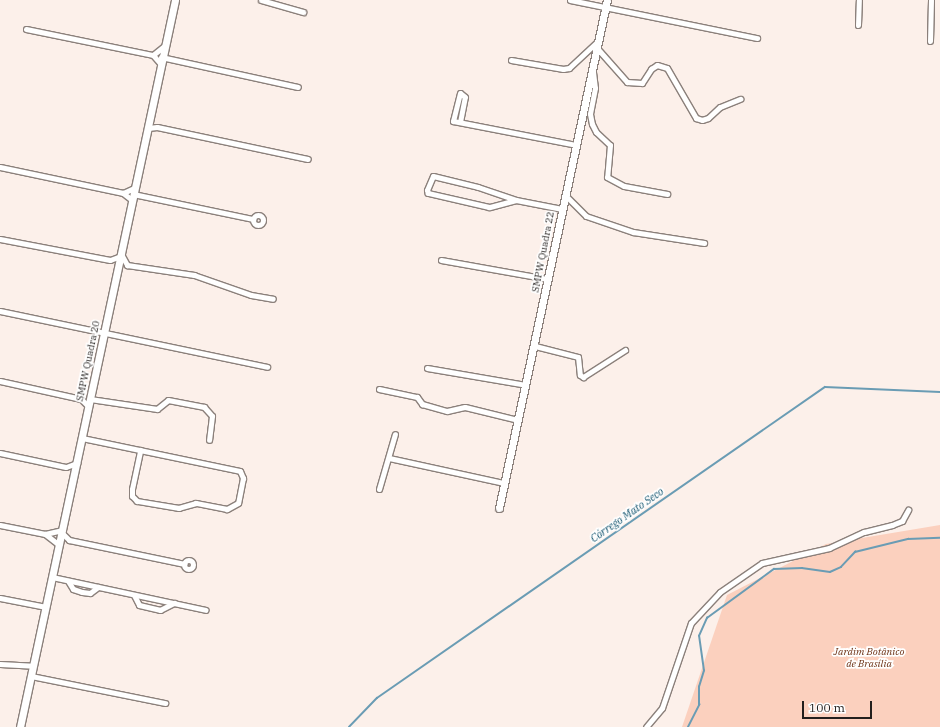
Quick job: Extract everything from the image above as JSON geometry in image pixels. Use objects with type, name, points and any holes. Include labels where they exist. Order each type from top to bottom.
[{"type":"street","name":"SMPW Quadra 20","points":[[20,727],[46,607],[57,543],[74,476],[161,60],[175,0]]},
{"type":"street","points":[[261,0],[303,12]]},
{"type":"street","points":[[570,0],[757,38]]},
{"type":"street","name":"SMPW Quadra 22","points":[[499,508],[535,346],[562,209],[593,71],[597,44],[608,0]]},
{"type":"street","points":[[858,0],[858,25]]},
{"type":"street","points":[[930,41],[931,0]]},
{"type":"street","points":[[26,29],[153,55],[161,60],[298,86]]},
{"type":"street","points":[[511,60],[563,69],[569,68],[597,44],[627,82],[642,83],[650,69],[657,65],[667,68],[696,118],[702,120],[708,118],[720,106],[740,98]]},
{"type":"street","points":[[153,55],[164,46]]},
{"type":"street","points":[[593,71],[595,88],[590,114],[592,124],[596,132],[610,145],[607,177],[624,186],[667,194]]},
{"type":"street","points":[[460,122],[465,97],[460,93],[453,113],[453,120],[460,122],[576,145]]},
{"type":"street","points":[[453,113],[462,114]]},
{"type":"street","points":[[149,119],[157,127]]},
{"type":"street","points":[[148,128],[157,127],[308,159]]},
{"type":"street","points":[[0,167],[253,219]]},
{"type":"street","points":[[516,200],[489,207],[428,193],[427,190],[433,176],[478,187],[516,200],[562,209]]},
{"type":"street","points":[[123,193],[133,194]]},
{"type":"street","points":[[566,196],[586,216],[633,232],[704,243]]},
{"type":"street","points":[[0,239],[110,260],[121,255],[127,265]]},
{"type":"street","points":[[110,260],[117,270],[127,265],[194,275],[251,295],[273,298]]},
{"type":"street","points":[[442,260],[548,279]]},
{"type":"street","points":[[0,311],[267,366]]},
{"type":"street","points":[[535,346],[578,357],[580,375],[583,377],[625,350]]},
{"type":"street","points":[[427,368],[526,385]]},
{"type":"street","points":[[0,382],[81,399],[156,410],[168,400],[204,406],[212,416],[209,440]]},
{"type":"street","points":[[379,389],[417,397],[422,404],[447,411],[465,407],[518,420]]},
{"type":"street","points":[[81,399],[90,400]]},
{"type":"street","points":[[380,489],[395,434]]},
{"type":"street","points":[[82,438],[140,450],[240,471],[243,478],[238,503],[228,509],[196,504],[179,508],[137,501],[132,496],[132,489],[140,450]]},
{"type":"street","points":[[0,453],[66,467],[76,463]]},
{"type":"street","points":[[389,458],[504,483]]},
{"type":"street","points":[[66,467],[74,476]]},
{"type":"street","points":[[646,727],[662,708],[691,623],[720,592],[762,563],[824,549],[864,532],[892,525],[902,521],[908,510]]},
{"type":"street","points":[[0,525],[45,534],[60,532],[69,540]]},
{"type":"street","points":[[45,534],[57,543],[69,540],[185,564]]},
{"type":"street","points":[[52,577],[206,610]]},
{"type":"street","points":[[68,581],[73,589],[82,592],[90,593],[98,587]]},
{"type":"street","points":[[134,594],[139,605],[165,609],[174,603]]},
{"type":"street","points":[[0,598],[46,607]]},
{"type":"street","points":[[0,664],[33,666]]},
{"type":"street","points":[[32,676],[165,703]]},
{"type":"green space","name":"Jardim Botânico de Brasília","points":[[940,525],[940,727],[682,727],[727,595],[826,544]]},
{"type":"waterway","name":"Córrego Mato Seco","points":[[349,727],[377,698],[825,387],[940,392]]},
{"type":"waterway","points":[[688,727],[699,705],[699,687],[704,671],[699,636],[707,618],[774,569],[802,568],[830,572],[841,567],[855,552],[908,539],[940,538]]}]
